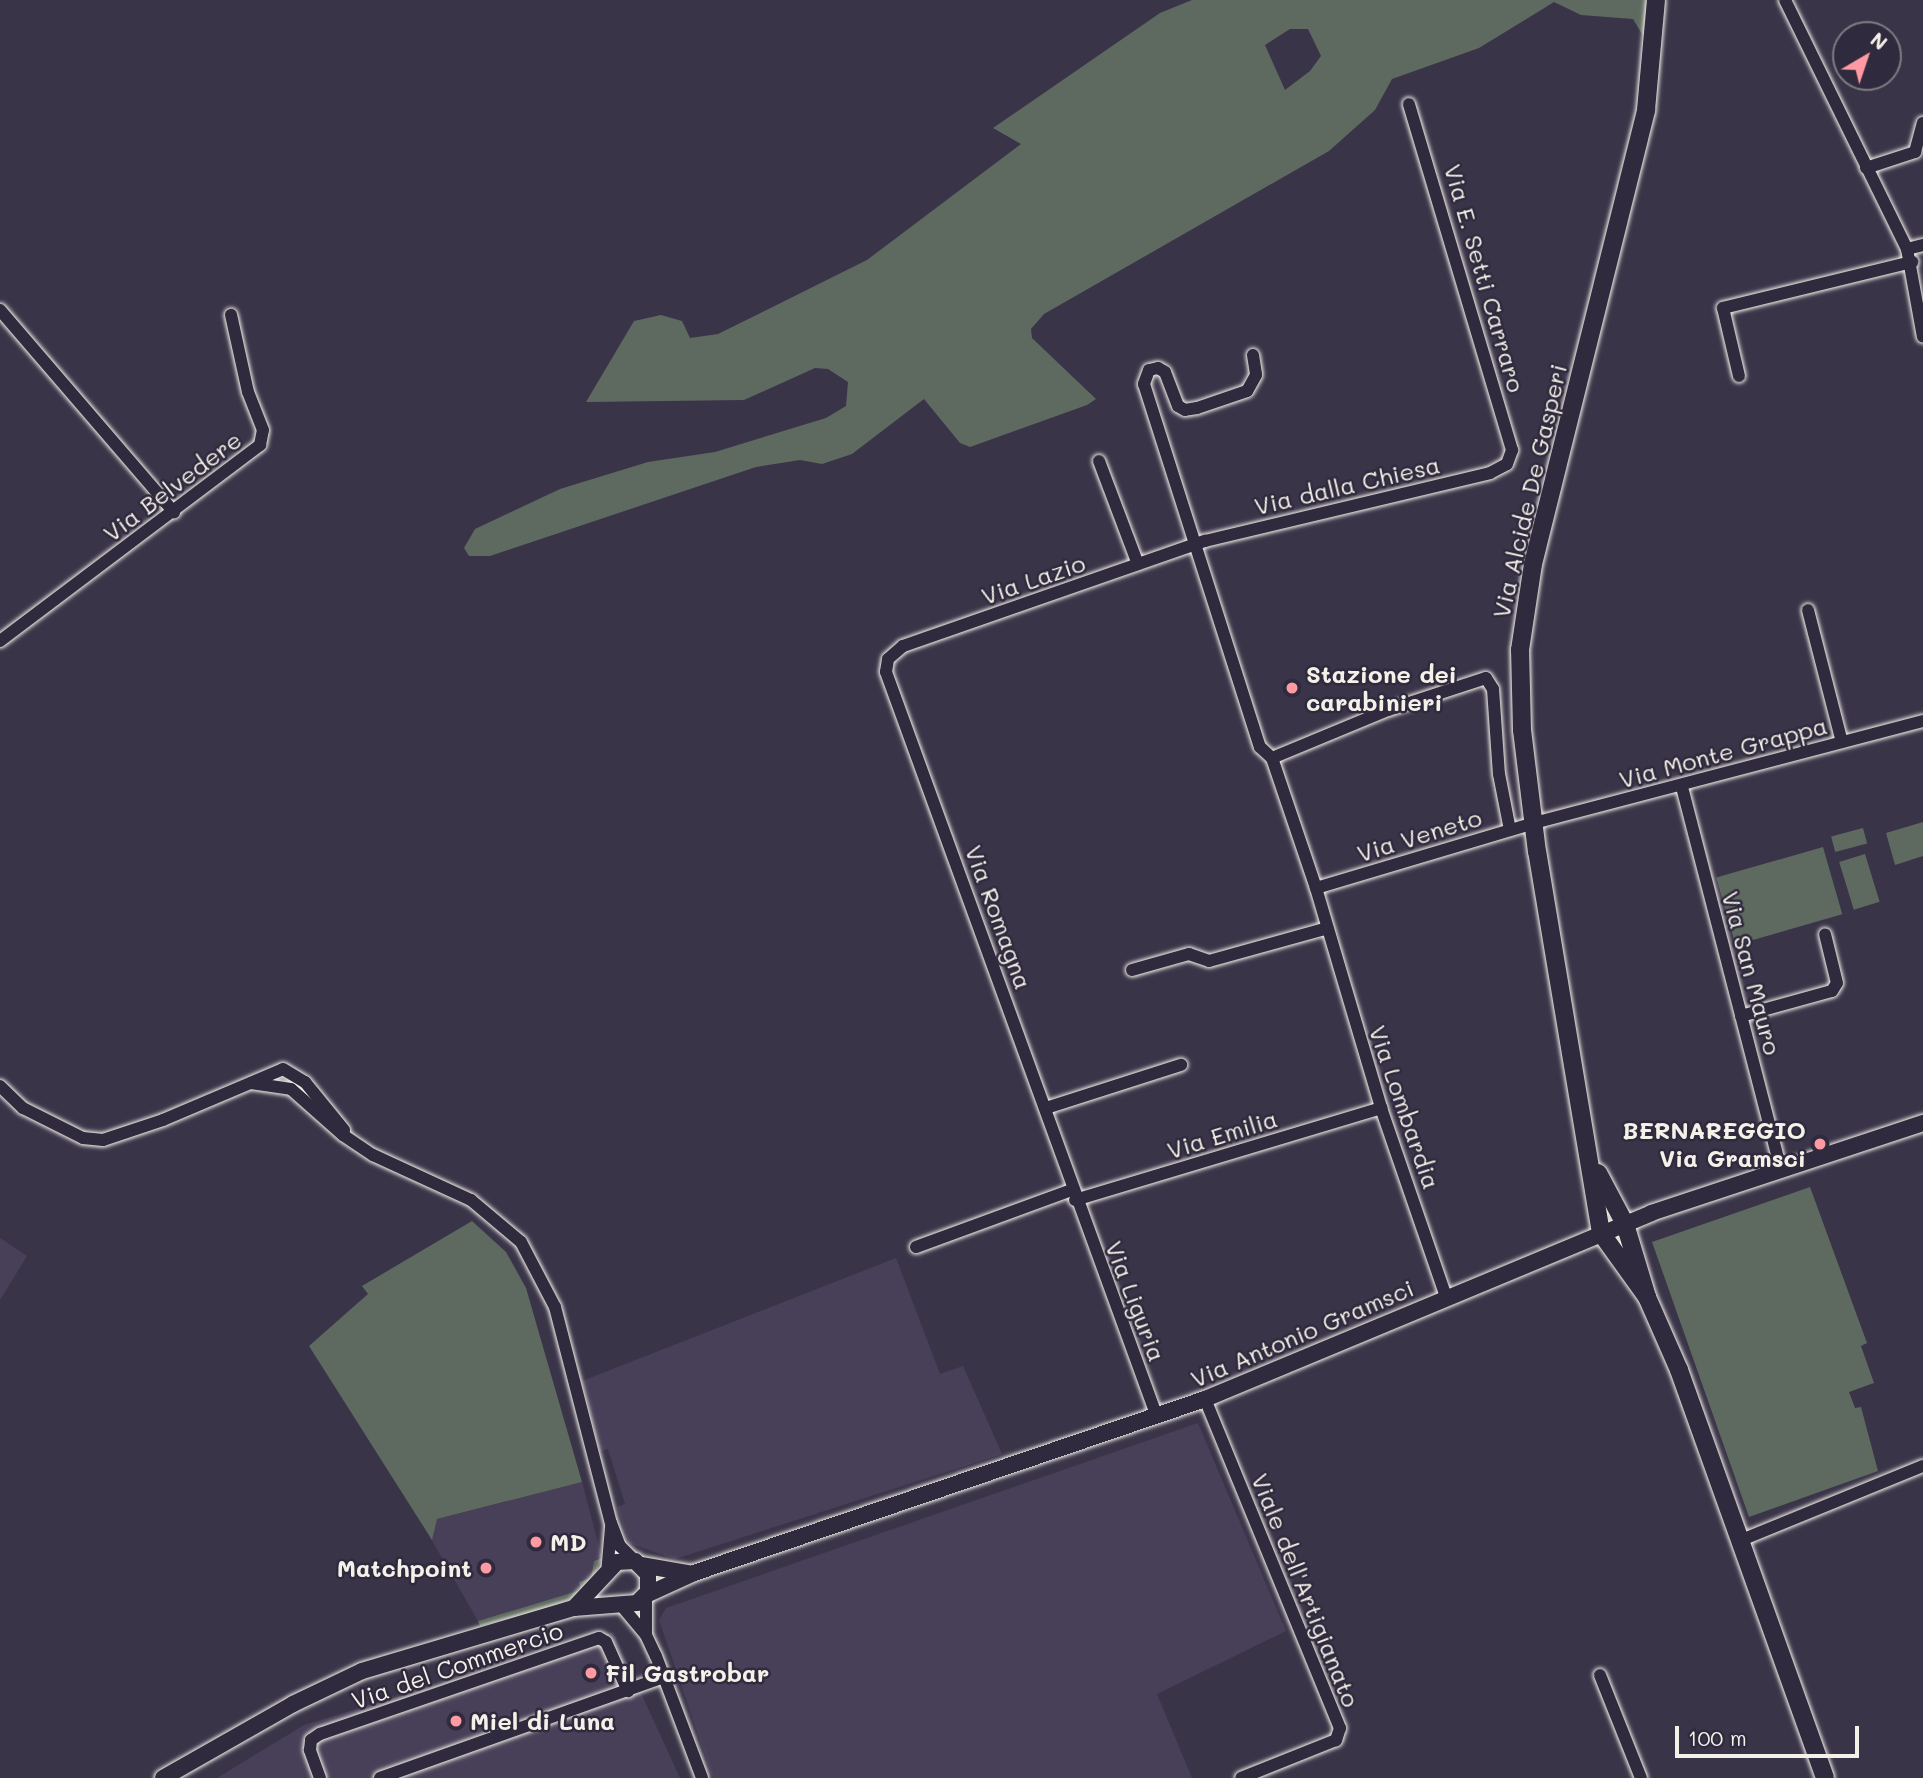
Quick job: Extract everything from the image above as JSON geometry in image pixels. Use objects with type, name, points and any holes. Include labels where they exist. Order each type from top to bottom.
[{"type":"main road","name":"Via Alcide De Gasperi","points":[[1601,1233],[1592,1163],[1534,823],[1520,695],[1525,607],[1646,110],[1656,0]]},
{"type":"main road","name":"Via Alcide De Gasperi","points":[[1592,1163],[1625,1224],[1647,1297]]},
{"type":"main road","points":[[1601,1233],[1647,1297],[1679,1370],[1825,1778]]},
{"type":"street","points":[[1785,0],[1907,249],[1912,262],[1923,337]]},
{"type":"street","name":"Via E. Setti Carraro","points":[[1409,104],[1512,450],[1507,464]]},
{"type":"street","points":[[1866,168],[1915,152],[1923,123]]},
{"type":"street","points":[[1907,249],[1923,245]]},
{"type":"street","points":[[1739,376],[1723,308],[1912,262]]},
{"type":"street","points":[[0,310],[174,512]]},
{"type":"street","name":"Via Belvedere","points":[[0,641],[260,445],[263,430],[248,392],[231,315]]},
{"type":"street","name":"Via Lombardia","points":[[1253,355],[1256,375],[1247,391],[1185,410],[1174,401],[1165,372],[1158,368],[1144,376],[1260,747],[1272,758],[1316,888],[1381,1108],[1446,1297]]},
{"type":"street","points":[[1099,461],[1138,564]]},
{"type":"street","name":"Via dalla Chiesa","points":[[1196,544],[1490,473],[1507,464]]},
{"type":"street","name":"Via Lazio","points":[[888,659],[903,646],[1196,544]]},
{"type":"street","points":[[1808,610],[1842,742]]},
{"type":"street","name":"Via Romagna","points":[[888,659],[886,672],[1046,1108],[1074,1195]]},
{"type":"street","points":[[1272,758],[1388,710],[1486,678],[1493,689],[1499,774],[1510,830]]},
{"type":"street","name":"Via Monte Grappa","points":[[1534,823],[1682,787],[1923,721]]},
{"type":"street","name":"Via San Mauro","points":[[1682,787],[1782,1169]]},
{"type":"street","name":"Via Veneto","points":[[1316,888],[1534,823]]},
{"type":"street","points":[[1132,970],[1189,954],[1209,961],[1328,928]]},
{"type":"street","points":[[1741,1016],[1832,991],[1836,983],[1825,934]]},
{"type":"street","points":[[1046,1108],[1181,1065]]},
{"type":"street","points":[[1,1088],[23,1108],[96,1140],[125,1135],[251,1083],[272,1070],[295,1073],[356,1143],[490,1212],[528,1252],[555,1307],[611,1523],[620,1546],[638,1563],[650,1580],[646,1595],[646,1635]]},
{"type":"street","name":"Via Emilia","points":[[1074,1195],[1381,1108]]},
{"type":"street","name":"Via Antonio Gramsci","points":[[646,1595],[694,1573],[1157,1417],[1601,1233],[1923,1123]]},
{"type":"street","points":[[916,1247],[1074,1195]]},
{"type":"street","name":"Via Liguria","points":[[1074,1195],[1157,1417]]},
{"type":"street","name":"Viale dell'Artigianato","points":[[1205,1399],[1340,1728],[1336,1740],[1241,1778]]},
{"type":"street","points":[[1739,1541],[1923,1467]]},
{"type":"street","points":[[611,1523],[607,1592],[646,1635],[702,1778]]},
{"type":"street","points":[[574,1608],[617,1562],[638,1563]]},
{"type":"street","name":"Via Antonio Gramsci","points":[[638,1563],[694,1573]]},
{"type":"street","points":[[163,1778],[293,1704],[362,1671],[574,1608],[635,1604],[646,1595]]},
{"type":"street","name":"Via del Commercio","points":[[320,1778],[310,1750],[312,1740],[320,1734],[598,1638],[606,1643],[628,1691]]},
{"type":"street","points":[[1600,1675],[1641,1778]]},
{"type":"street","points":[[380,1778],[664,1677]]},
{"type":"shaded area","points":[[1192,0],[1646,0],[1647,18],[1645,39],[1633,19],[1581,15],[1554,2],[1479,48],[1392,79],[1375,110],[1329,151],[1044,314],[1031,329],[1032,338],[1096,399],[1087,405],[970,447],[960,443],[924,399],[852,454],[822,464],[800,460],[756,467],[490,556],[469,556],[464,548],[475,529],[560,489],[648,462],[715,452],[826,418],[846,406],[848,382],[828,369],[815,368],[744,400],[586,402],[634,321],[661,315],[682,321],[690,338],[718,334],[867,260],[1021,144],[993,128],[1160,13]],"holes":[[[1290,29],[1308,29],[1321,56],[1310,71],[1285,90],[1265,45]]]},
{"type":"shaded area","points":[[1923,822],[1923,856],[1895,865],[1886,833]]},
{"type":"shaded area","points":[[1863,828],[1867,843],[1835,852],[1831,837]]},
{"type":"shaded area","points":[[1823,847],[1842,914],[1736,945],[1716,878]]},
{"type":"shaded area","points":[[1865,854],[1880,902],[1854,910],[1839,862]]},
{"type":"shaded area","points":[[1810,1187],[1867,1343],[1861,1346],[1874,1383],[1849,1392],[1855,1408],[1861,1407],[1878,1471],[1749,1517],[1652,1242]]},
{"type":"shaded area","points":[[472,1221],[506,1252],[526,1288],[582,1482],[437,1519],[432,1540],[309,1346],[368,1294],[362,1286]]},
{"type":"shaded area","points":[[0,1238],[27,1256],[0,1300]]},
{"type":"shaded area","points":[[896,1258],[940,1374],[963,1366],[1002,1454],[675,1559],[629,1543],[617,1507],[625,1504],[608,1449],[600,1451],[582,1381]]},
{"type":"shaded area","points":[[1198,1423],[1286,1631],[1157,1694],[1192,1778],[713,1778],[659,1620],[666,1608]]},
{"type":"shaded area","points":[[582,1482],[602,1558],[594,1561],[591,1578],[582,1590],[478,1621],[422,1523]]},
{"type":"shaded area","points":[[602,1558],[595,1574],[582,1590],[572,1598],[556,1606],[480,1626],[478,1621],[581,1590],[579,1582],[591,1578],[594,1561]]},
{"type":"shaded area","points":[[613,1632],[680,1778],[217,1778],[304,1725]]},
{"type":"place","name":"Stazione dei carabinieri","points":[[1292,688]]},
{"type":"place","name":"BERNAREGGIO Via Gramsci","points":[[1820,1144]]},
{"type":"place","name":"MD","points":[[536,1542]]},
{"type":"place","name":"Matchpoint","points":[[486,1568]]},
{"type":"place","name":"Fil Gastrobar","points":[[591,1673]]},
{"type":"place","name":"Miel di Luna","points":[[456,1721]]}]
